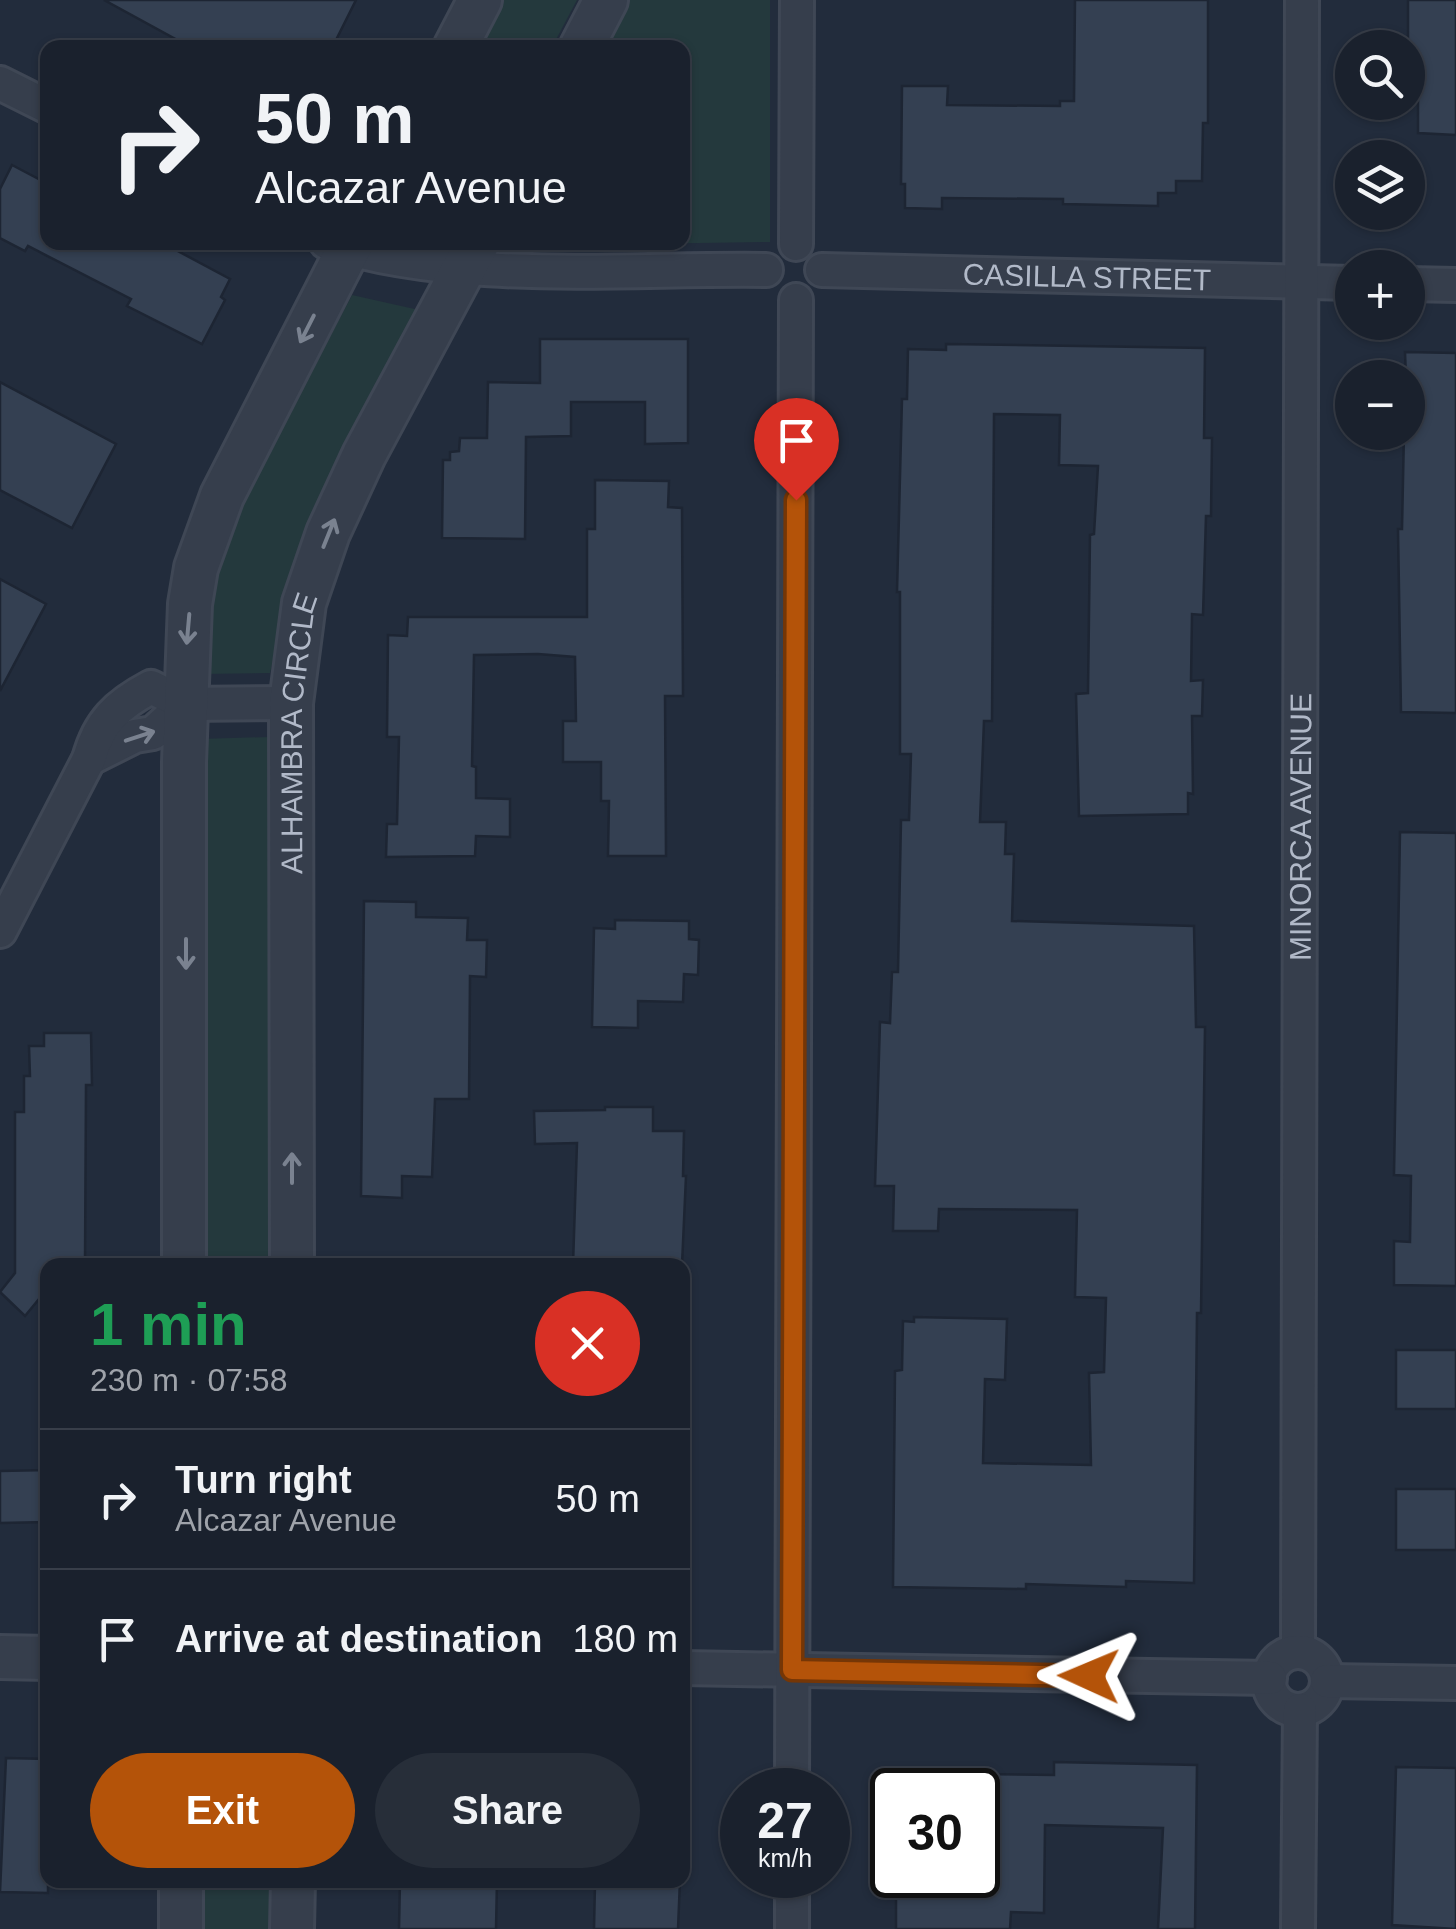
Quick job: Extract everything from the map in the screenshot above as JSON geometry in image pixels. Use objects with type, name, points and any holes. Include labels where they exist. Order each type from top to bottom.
[{"type":"street","points":[[459,40],[480,0]]},
{"type":"street","points":[[585,40],[606,0]]},
{"type":"street","points":[[796,244],[797,0]]},
{"type":"street","name":"MINORCA AVENUE","points":[[1298,1652],[1302,0]]},
{"type":"street","points":[[0,83],[40,103]]},
{"type":"street","points":[[796,244],[816,255],[822,270],[815,290],[788,300],[774,292],[766,270],[776,250],[796,244]]},
{"type":"street","points":[[184,1258],[185,704],[190,604],[207,537],[228,484],[340,250]]},
{"type":"street","points":[[359,250],[394,260],[471,255],[766,270]]},
{"type":"street","name":"ALHAMBRA CIRCLE","points":[[292,1258],[291,703],[304,603],[328,534],[364,455],[471,255]]},
{"type":"street","name":"CASILLA STREET","points":[[822,270],[1335,283]]},
{"type":"street","points":[[1425,284],[1456,285]]},
{"type":"street","points":[[792,1768],[796,300]]},
{"type":"street","points":[[0,931],[89,759],[96,734],[132,697],[150,688],[185,704],[291,703]]},
{"type":"street","points":[[1298,1652],[1321,1664],[1327,1681],[1320,1700],[1300,1710],[1287,1708],[1276,1699],[1270,1678],[1276,1663],[1298,1652]]},
{"type":"street","points":[[0,1657],[40,1658]]},
{"type":"street","points":[[690,1668],[1270,1678]]},
{"type":"street","points":[[1327,1681],[1456,1683]]},
{"type":"street","points":[[1298,1929],[1300,1710]]},
{"type":"street","points":[[181,1888],[181,1929]]},
{"type":"street","points":[[292,1929],[293,1888]]},
{"type":"street","points":[[792,1898],[792,1929]]},
{"type":"green space","points":[[503,0],[577,0],[556,40],[482,40]]},
{"type":"green space","points":[[626,0],[770,0],[770,242],[690,243],[690,40],[606,40]]},
{"type":"green space","points":[[352,295],[419,310],[299,547],[270,673],[200,674],[226,533]]},
{"type":"green space","points":[[269,737],[271,1258],[200,1258],[199,739]]},
{"type":"green space","points":[[202,1888],[270,1888],[270,1929],[202,1929]]},
{"type":"building","points":[[104,0],[356,0],[336,40],[177,40]]},
{"type":"building","points":[[1075,0],[1208,0],[1208,123],[1203,123],[1202,181],[1176,181],[1176,193],[1158,193],[1158,206],[1063,204],[1063,199],[942,198],[942,209],[905,208],[905,184],[901,184],[902,86],[948,86],[947,105],[1060,106],[1060,101],[1074,101]]},
{"type":"building","points":[[1408,0],[1456,0],[1456,135],[1418,133],[1418,120],[1425,120],[1425,30],[1408,30]]},
{"type":"building","points":[[12,165],[40,180],[40,250],[176,250],[230,279],[221,297],[225,300],[202,344],[127,306],[131,299],[28,246],[25,251],[0,238],[0,189]]},
{"type":"building","points":[[540,339],[688,339],[688,443],[645,444],[645,402],[571,402],[571,436],[526,437],[525,539],[442,538],[443,460],[450,460],[450,452],[459,451],[460,438],[487,438],[488,382],[540,383]]},
{"type":"building","points":[[946,344],[1205,348],[1204,438],[1212,438],[1211,516],[1206,516],[1203,615],[1192,614],[1191,681],[1203,680],[1202,716],[1192,716],[1193,794],[1188,793],[1188,814],[1079,816],[1076,694],[1088,693],[1090,535],[1094,534],[1098,466],[1059,465],[1060,415],[994,414],[992,721],[984,721],[980,822],[1006,822],[1005,854],[1014,854],[1012,921],[1194,926],[1196,1027],[1205,1027],[1194,1583],[1126,1581],[1126,1587],[1026,1584],[1026,1589],[893,1587],[895,1371],[902,1370],[903,1321],[914,1322],[914,1317],[1007,1319],[1005,1380],[985,1379],[983,1463],[1091,1465],[1089,1373],[1104,1372],[1106,1298],[1075,1297],[1077,1210],[939,1209],[938,1231],[893,1231],[894,1186],[875,1186],[880,1022],[890,1023],[892,972],[898,972],[901,820],[909,820],[911,754],[900,754],[897,592],[902,399],[907,399],[908,349],[946,350]]},
{"type":"building","points":[[1405,352],[1456,353],[1456,713],[1401,712],[1398,529],[1402,529],[1404,450],[1425,450],[1425,360],[1405,360]]},
{"type":"building","points":[[0,382],[116,444],[72,528],[0,490]]},
{"type":"building","points":[[595,480],[669,481],[668,507],[682,508],[683,696],[665,696],[666,856],[608,856],[609,801],[601,801],[601,762],[563,762],[563,721],[576,721],[575,657],[538,654],[474,655],[472,766],[476,767],[476,798],[510,799],[510,837],[476,836],[475,856],[386,857],[387,824],[397,824],[399,737],[387,737],[388,635],[407,636],[408,617],[587,617],[587,529],[595,529]]},
{"type":"building","points":[[0,579],[46,604],[0,691]]},
{"type":"building","points":[[1400,832],[1456,833],[1456,1286],[1394,1285],[1394,1241],[1410,1242],[1411,1176],[1394,1175]]},
{"type":"building","points":[[364,901],[416,902],[416,917],[468,918],[467,940],[487,940],[486,977],[470,976],[469,1099],[435,1099],[432,1177],[402,1176],[402,1198],[361,1196]]},
{"type":"building","points":[[615,920],[689,921],[689,939],[699,940],[698,975],[684,974],[683,1002],[638,1001],[638,1028],[592,1027],[594,928],[615,929]]},
{"type":"building","points":[[44,1033],[91,1033],[92,1085],[86,1085],[85,1258],[40,1258],[40,1298],[25,1316],[0,1292],[15,1273],[15,1112],[24,1112],[24,1076],[30,1076],[29,1046],[44,1046]]},
{"type":"building","points":[[653,1107],[653,1131],[684,1131],[682,1258],[573,1258],[577,1143],[535,1144],[534,1111]]},
{"type":"building","points":[[1396,1350],[1456,1350],[1456,1409],[1396,1409]]},
{"type":"building","points":[[40,1470],[40,1522],[0,1523],[0,1471]]},
{"type":"building","points":[[1396,1489],[1456,1489],[1456,1550],[1396,1550]]},
{"type":"building","points":[[6,1758],[40,1759],[40,1888],[48,1888],[48,1893],[0,1892]]},
{"type":"building","points":[[1054,1762],[1197,1765],[1195,1929],[1158,1929],[1163,1828],[1045,1825],[1044,1913],[1011,1912],[1010,1929],[896,1929],[896,1898],[1000,1898],[1000,1774],[1054,1775]]},
{"type":"building","points":[[1396,1767],[1456,1768],[1456,1929],[1392,1925]]},
{"type":"building","points":[[400,1888],[497,1888],[496,1929],[399,1929]]},
{"type":"building","points":[[595,1888],[680,1888],[678,1929],[594,1929]]},
{"type":"route","points":[[796,500],[792,1670],[1089,1676]]}]
